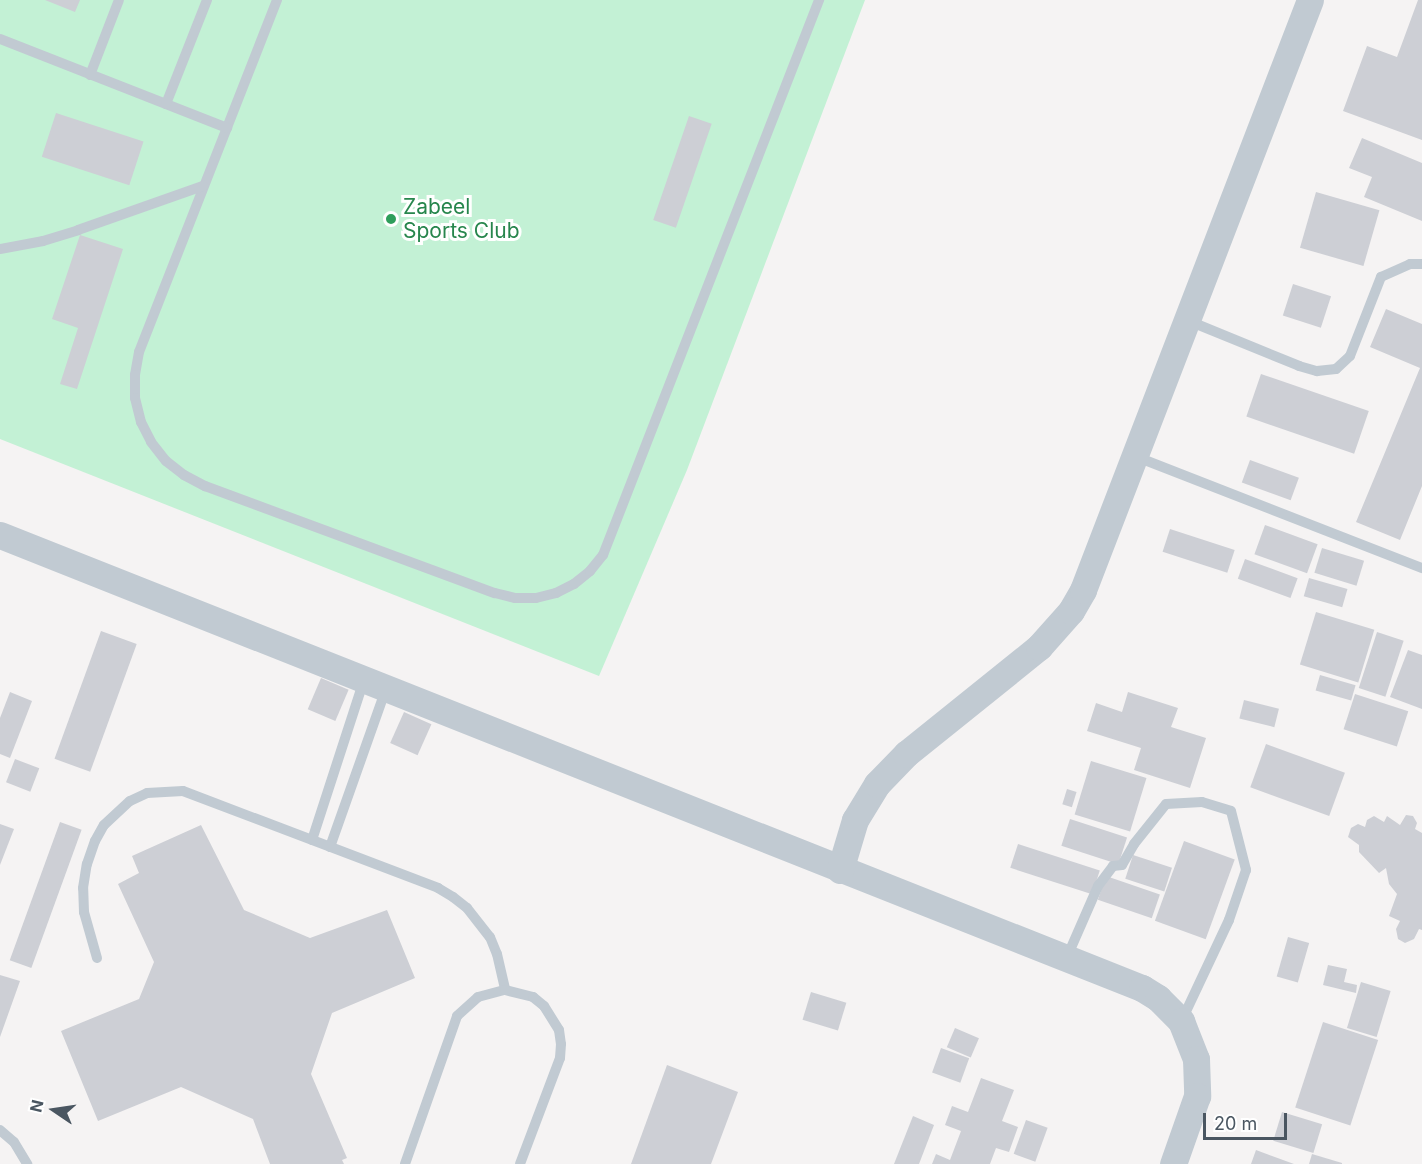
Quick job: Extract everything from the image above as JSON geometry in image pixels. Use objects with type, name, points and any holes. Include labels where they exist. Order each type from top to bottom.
[{"type":"street","points":[[840,870],[855,820],[871,792],[891,768],[1039,647],[1071,611],[1093,568],[1137,457],[1310,0]]},
{"type":"street","points":[[0,535],[1142,988],[1158,998],[1181,1021],[1196,1059],[1197,1096],[1173,1164]]},
{"type":"lane","points":[[90,75],[119,0]]},
{"type":"lane","points":[[166,104],[207,0]]},
{"type":"lane","points":[[277,0],[139,352],[135,375],[135,398],[141,422],[151,442],[166,461],[184,476],[205,486],[495,593],[536,598],[556,593],[574,584],[590,571],[603,555],[819,0]]},
{"type":"lane","points":[[0,39],[227,128]]},
{"type":"lane","points":[[0,249],[78,230],[203,186]]},
{"type":"lane","points":[[1189,321],[1299,366],[1317,371],[1336,369],[1350,356],[1381,277],[1410,264],[1422,264]]},
{"type":"lane","points":[[1137,457],[1422,568]]},
{"type":"lane","points":[[312,840],[375,685]]},
{"type":"lane","points":[[330,847],[375,685]]},
{"type":"lane","points":[[97,958],[84,912],[87,864],[104,825],[130,801],[147,793],[183,791],[438,888],[460,903],[490,938],[497,954],[506,990]]},
{"type":"lane","points":[[1067,957],[1098,886],[1113,866],[1122,865],[1134,844],[1166,804],[1202,802],[1231,811],[1246,870],[1228,920],[1181,1021]]},
{"type":"lane","points":[[405,1164],[457,1016],[478,997],[506,990],[533,997],[544,1006],[559,1030],[561,1044],[560,1058],[520,1164]]},
{"type":"lane","points":[[0,1130],[14,1142],[27,1164]]},
{"type":"green space","name":"Zabeel Sports Club","points":[[0,0],[865,0],[687,470],[599,676],[0,439]]},
{"type":"building","points":[[45,0],[80,0],[75,12]]},
{"type":"building","points":[[1418,0],[1422,0],[1422,140],[1343,111],[1367,46],[1397,57]]},
{"type":"building","points":[[56,113],[143,141],[129,185],[42,157]]},
{"type":"building","points":[[689,116],[712,124],[676,228],[653,220]]},
{"type":"building","points":[[1362,138],[1422,163],[1422,221],[1364,197],[1372,177],[1349,168]]},
{"type":"building","points":[[1316,192],[1379,210],[1363,266],[1300,248]]},
{"type":"building","points":[[80,235],[123,249],[77,389],[60,384],[78,328],[52,319]]},
{"type":"building","points":[[1293,284],[1331,296],[1321,328],[1283,315]]},
{"type":"building","points":[[1386,309],[1422,324],[1422,486],[1400,540],[1356,522],[1420,368],[1370,347]]},
{"type":"building","points":[[1261,374],[1369,411],[1354,454],[1246,417]]},
{"type":"building","points":[[1250,460],[1299,478],[1291,500],[1242,483]]},
{"type":"building","points":[[1265,525],[1318,544],[1307,573],[1254,554]]},
{"type":"building","points":[[1170,529],[1235,550],[1227,573],[1163,552]]},
{"type":"building","points":[[1322,548],[1364,561],[1356,586],[1314,573]]},
{"type":"building","points":[[1245,559],[1298,578],[1290,598],[1238,579]]},
{"type":"building","points":[[1309,578],[1347,589],[1342,607],[1304,596]]},
{"type":"building","points":[[1316,612],[1374,630],[1358,682],[1300,665]]},
{"type":"building","points":[[101,631],[137,644],[90,772],[54,759]]},
{"type":"building","points":[[1377,632],[1404,641],[1385,697],[1359,688]]},
{"type":"building","points":[[1408,650],[1422,655],[1422,709],[1390,697]]},
{"type":"building","points":[[1320,675],[1356,685],[1351,701],[1316,690]]},
{"type":"building","points":[[321,678],[349,690],[335,721],[308,709]]},
{"type":"building","points":[[10,692],[32,701],[10,758],[0,754],[0,718]]},
{"type":"building","points":[[1128,692],[1178,708],[1171,727],[1206,738],[1190,788],[1134,770],[1141,748],[1087,731],[1096,703],[1122,712]]},
{"type":"building","points":[[1355,694],[1408,711],[1397,746],[1344,729]]},
{"type":"building","points":[[1244,700],[1279,709],[1274,727],[1239,718]]},
{"type":"building","points":[[404,712],[431,724],[418,755],[390,743]]},
{"type":"building","points":[[1266,744],[1345,773],[1329,816],[1250,787]]},
{"type":"building","points":[[15,759],[39,768],[30,792],[6,782]]},
{"type":"building","points":[[1091,761],[1146,778],[1130,832],[1075,815]]},
{"type":"building","points":[[1067,789],[1077,792],[1072,807],[1062,804]]},
{"type":"building","points":[[1406,815],[1413,816],[1417,823],[1415,829],[1422,833],[1422,930],[1419,929],[1414,939],[1405,943],[1398,939],[1396,929],[1400,921],[1389,916],[1397,894],[1389,884],[1386,868],[1379,873],[1359,852],[1359,845],[1348,837],[1351,828],[1358,824],[1365,827],[1367,820],[1374,816],[1384,822],[1387,816],[1400,825]]},
{"type":"building","points":[[1070,819],[1127,838],[1118,864],[1061,846]]},
{"type":"building","points":[[60,822],[82,830],[31,968],[10,960]]},
{"type":"building","points":[[0,824],[14,829],[0,865]]},
{"type":"building","points":[[201,825],[244,910],[310,938],[387,910],[415,978],[332,1013],[311,1074],[347,1158],[342,1160],[344,1164],[270,1164],[253,1119],[181,1087],[98,1121],[61,1031],[139,999],[154,962],[118,884],[139,873],[132,856]]},
{"type":"building","points":[[1184,841],[1235,859],[1206,939],[1155,921]]},
{"type":"building","points":[[1018,844],[1100,871],[1092,894],[1010,868]]},
{"type":"building","points":[[1133,855],[1172,868],[1164,891],[1125,879]]},
{"type":"building","points":[[1106,876],[1160,895],[1152,918],[1098,900]]},
{"type":"building","points":[[1288,937],[1309,943],[1298,982],[1277,976]]},
{"type":"building","points":[[1328,965],[1347,969],[1344,982],[1357,985],[1356,993],[1323,985]]},
{"type":"building","points":[[0,975],[20,981],[0,1037]]},
{"type":"building","points":[[1361,982],[1391,991],[1377,1037],[1347,1028]]},
{"type":"building","points":[[811,992],[846,1003],[838,1031],[803,1020]]},
{"type":"building","points":[[1323,1022],[1378,1040],[1350,1126],[1295,1108]]},
{"type":"building","points":[[955,1028],[979,1038],[971,1057],[947,1047]]},
{"type":"building","points":[[941,1048],[969,1058],[960,1083],[932,1072]]},
{"type":"building","points":[[667,1065],[738,1092],[711,1164],[631,1164]]},
{"type":"building","points":[[981,1078],[1014,1090],[1002,1121],[1018,1127],[1009,1152],[996,1148],[990,1164],[932,1164],[936,1154],[950,1160],[961,1131],[945,1125],[952,1106],[968,1112]]},
{"type":"building","points":[[1282,1112],[1322,1124],[1313,1153],[1273,1141]]},
{"type":"building","points":[[913,1116],[934,1125],[919,1164],[894,1164]]},
{"type":"building","points":[[1026,1120],[1048,1128],[1035,1162],[1014,1154]]},
{"type":"building","points":[[1256,1150],[1294,1164],[1251,1164]]},
{"type":"building","points":[[1312,1154],[1342,1163],[1342,1164],[1309,1164]]},
{"type":"place","name":"Zabeel Sports Club","points":[[391,219]]}]
